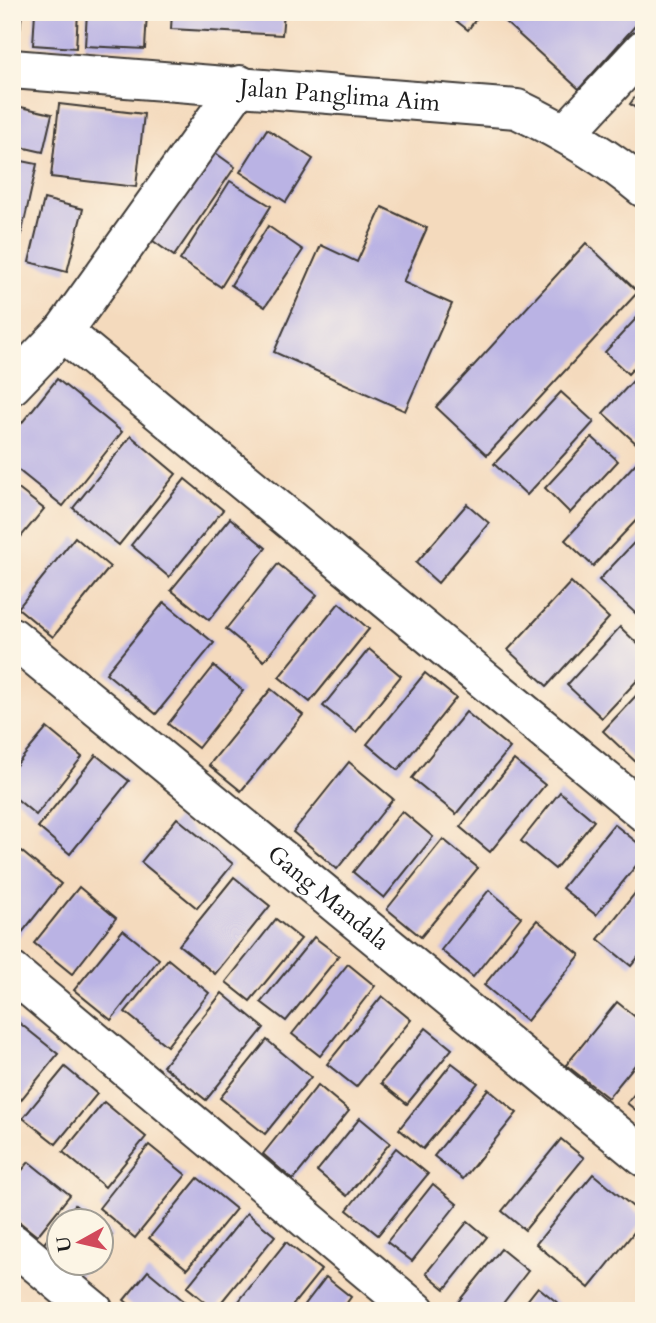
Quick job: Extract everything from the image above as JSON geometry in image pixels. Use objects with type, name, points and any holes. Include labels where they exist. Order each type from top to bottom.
[{"type":"street","points":[[567,132],[644,49]]},
{"type":"street","name":"Jalan Panglima Aim","points":[[12,69],[517,109],[567,132],[644,188]]},
{"type":"street","points":[[12,386],[63,332],[240,85]]},
{"type":"street","points":[[63,332],[644,812]]},
{"type":"street","name":"Gang Mandala","points":[[12,637],[644,1157]]},
{"type":"street","points":[[12,972],[416,1311]]},
{"type":"street","points":[[12,1243],[94,1311]]},
{"type":"building","points":[[12,12],[22,12],[18,50],[12,50]]},
{"type":"building","points":[[35,12],[78,12],[76,48],[33,45]]},
{"type":"building","points":[[87,12],[147,12],[145,49],[85,46]]},
{"type":"building","points":[[172,12],[284,12],[282,35],[171,29]]},
{"type":"building","points":[[445,12],[481,12],[468,30]]},
{"type":"building","points":[[494,12],[644,12],[644,16],[579,89]]},
{"type":"building","points":[[644,85],[644,114],[630,104]]},
{"type":"building","points":[[59,104],[144,114],[136,187],[51,177]]},
{"type":"building","points":[[12,105],[52,114],[43,152],[12,145]]},
{"type":"building","points":[[267,129],[313,159],[286,202],[240,172]]},
{"type":"building","points":[[210,149],[235,167],[174,256],[149,238]]},
{"type":"building","points":[[12,159],[37,164],[13,272],[12,272]]},
{"type":"building","points":[[230,181],[271,206],[221,287],[180,260]]},
{"type":"building","points":[[44,199],[83,209],[67,272],[29,262]]},
{"type":"building","points":[[382,207],[427,228],[403,282],[452,304],[405,411],[274,352],[321,245],[357,262]]},
{"type":"building","points":[[268,226],[303,250],[265,307],[231,285]]},
{"type":"building","points":[[586,243],[638,292],[487,455],[436,407]]},
{"type":"building","points":[[644,310],[644,357],[628,374],[605,352]]},
{"type":"building","points":[[644,369],[644,439],[638,445],[603,413]]},
{"type":"building","points":[[57,379],[122,432],[63,506],[12,465],[12,435]]},
{"type":"building","points":[[561,392],[594,422],[527,495],[494,464]]},
{"type":"building","points":[[131,436],[176,474],[119,545],[73,508]]},
{"type":"building","points":[[592,437],[618,461],[570,513],[545,488]]},
{"type":"building","points":[[636,463],[644,470],[644,512],[593,566],[565,540]]},
{"type":"building","points":[[185,479],[223,510],[169,577],[131,545]]},
{"type":"building","points":[[12,484],[44,509],[20,538],[12,532]]},
{"type":"building","points":[[467,504],[489,523],[438,583],[416,563]]},
{"type":"building","points":[[230,518],[266,548],[209,620],[171,590]]},
{"type":"building","points":[[644,532],[644,621],[599,580]]},
{"type":"building","points":[[75,537],[110,567],[53,637],[18,608]]},
{"type":"building","points":[[278,564],[317,595],[264,661],[226,629]]},
{"type":"building","points":[[571,582],[609,618],[547,686],[508,650]]},
{"type":"building","points":[[164,602],[214,643],[156,714],[106,673]]},
{"type":"building","points":[[339,603],[369,629],[310,702],[279,677]]},
{"type":"building","points":[[620,627],[644,650],[644,673],[602,718],[567,685]]},
{"type":"building","points":[[369,649],[401,676],[356,732],[323,706]]},
{"type":"building","points":[[214,666],[243,691],[198,748],[168,724]]},
{"type":"building","points":[[425,673],[456,698],[398,770],[367,744]]},
{"type":"building","points":[[644,687],[644,760],[639,765],[603,731]]},
{"type":"building","points":[[271,689],[303,715],[241,791],[209,765]]},
{"type":"building","points":[[466,712],[510,748],[456,814],[412,778]]},
{"type":"building","points":[[47,728],[82,757],[36,815],[12,795],[12,770]]},
{"type":"building","points":[[96,755],[129,781],[70,854],[38,827]]},
{"type":"building","points":[[514,760],[545,785],[490,852],[460,827]]},
{"type":"building","points":[[349,762],[393,799],[337,869],[293,832]]},
{"type":"building","points":[[560,792],[594,821],[555,869],[521,841]]},
{"type":"building","points":[[402,811],[433,837],[384,898],[353,872]]},
{"type":"building","points":[[177,818],[233,864],[197,908],[141,862]]},
{"type":"building","points":[[614,824],[644,848],[644,856],[596,915],[562,888]]},
{"type":"building","points":[[443,839],[478,868],[421,937],[387,909]]},
{"type":"building","points":[[21,851],[61,884],[16,940],[12,937],[12,861]]},
{"type":"building","points":[[234,877],[270,906],[215,974],[179,945]]},
{"type":"building","points":[[644,882],[644,950],[631,966],[598,939]]},
{"type":"building","points":[[79,887],[116,918],[72,974],[34,943]]},
{"type":"building","points":[[489,890],[521,917],[473,977],[441,950]]},
{"type":"building","points":[[276,919],[301,939],[250,1001],[226,982]]},
{"type":"building","points":[[537,920],[580,955],[527,1021],[484,985]]},
{"type":"building","points":[[123,930],[159,959],[111,1020],[74,990]]},
{"type":"building","points":[[314,937],[339,956],[286,1021],[261,1002]]},
{"type":"building","points":[[168,959],[209,993],[167,1046],[125,1012]]},
{"type":"building","points":[[348,964],[375,986],[320,1056],[292,1034]]},
{"type":"building","points":[[222,993],[264,1028],[206,1100],[163,1066]]},
{"type":"building","points":[[382,996],[411,1020],[356,1087],[327,1064]]},
{"type":"building","points":[[617,1002],[644,1024],[644,1054],[608,1098],[566,1065]]},
{"type":"building","points":[[12,1017],[58,1054],[12,1111]]},
{"type":"building","points":[[426,1028],[452,1049],[407,1104],[381,1083]]},
{"type":"building","points":[[267,1040],[311,1077],[265,1134],[220,1098]]},
{"type":"building","points":[[452,1063],[478,1083],[423,1149],[399,1129]]},
{"type":"building","points":[[65,1067],[97,1094],[56,1144],[23,1118]]},
{"type":"building","points":[[644,1082],[644,1117],[627,1103]]},
{"type":"building","points":[[318,1085],[349,1111],[293,1180],[263,1154]]},
{"type":"building","points":[[488,1089],[517,1113],[463,1179],[434,1156]]},
{"type":"building","points":[[104,1102],[146,1137],[105,1187],[63,1152]]},
{"type":"building","points":[[360,1118],[390,1143],[347,1196],[317,1171]]},
{"type":"building","points":[[561,1139],[584,1158],[525,1230],[502,1211]]},
{"type":"building","points":[[149,1145],[186,1175],[135,1238],[116,1222],[116,1208],[99,1208]]},
{"type":"building","points":[[396,1148],[428,1174],[378,1235],[347,1210]]},
{"type":"building","points":[[29,1162],[70,1195],[60,1208],[46,1208],[46,1225],[37,1236],[12,1216],[12,1182]]},
{"type":"building","points":[[593,1174],[644,1216],[644,1220],[589,1288],[536,1244]]},
{"type":"building","points":[[198,1178],[236,1209],[187,1269],[149,1238]]},
{"type":"building","points":[[433,1184],[457,1204],[412,1261],[387,1242]]},
{"type":"building","points":[[247,1213],[275,1236],[215,1310],[187,1287]]},
{"type":"building","points":[[468,1221],[487,1237],[445,1289],[426,1273]]},
{"type":"building","points":[[46,1241],[46,1253],[40,1248]]},
{"type":"building","points":[[286,1242],[321,1270],[288,1311],[231,1311]]},
{"type":"building","points":[[501,1249],[528,1271],[497,1311],[458,1311],[454,1307]]},
{"type":"building","points":[[148,1271],[196,1311],[137,1311],[124,1300]]},
{"type":"building","points":[[326,1277],[351,1297],[341,1311],[300,1311]]},
{"type":"building","points":[[538,1287],[564,1308],[562,1311],[519,1311]]}]
